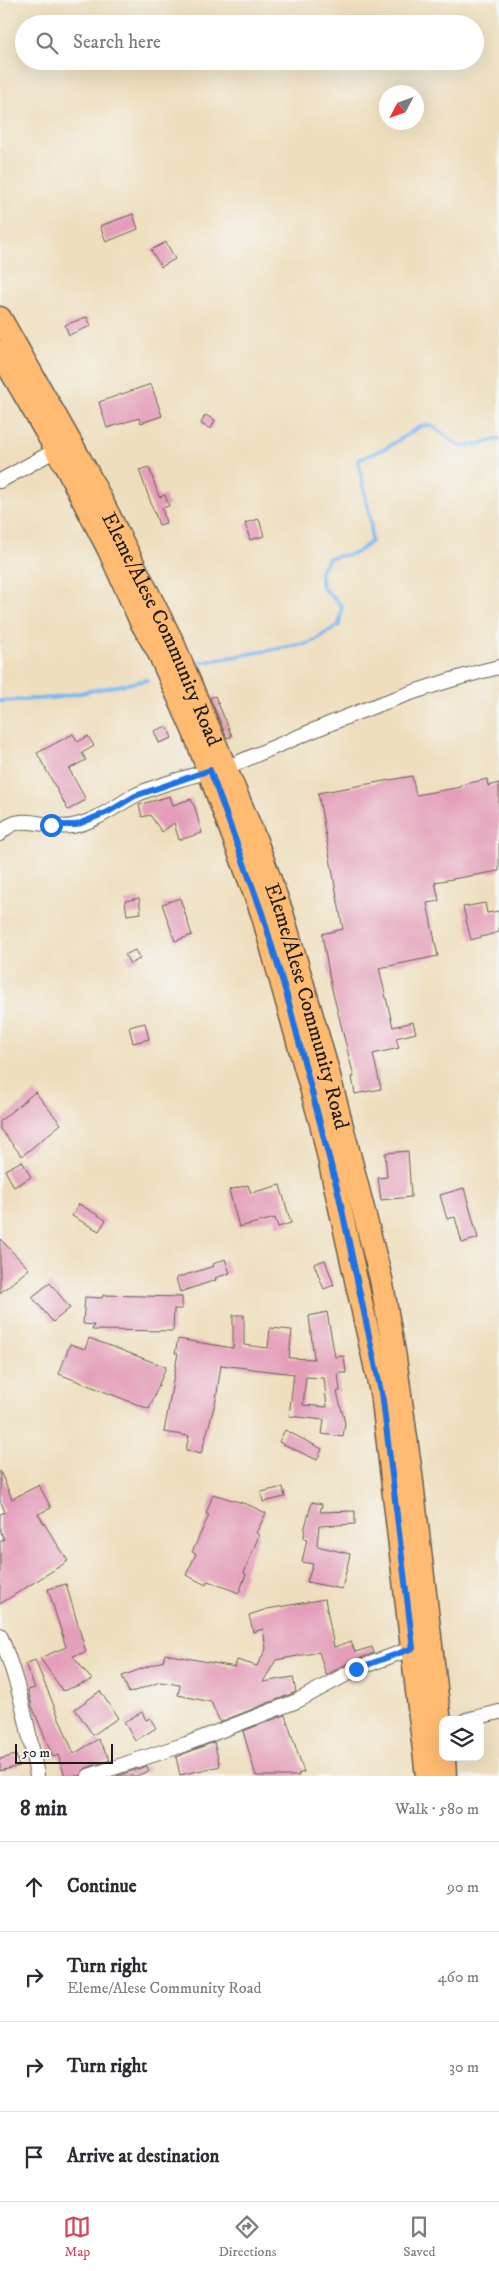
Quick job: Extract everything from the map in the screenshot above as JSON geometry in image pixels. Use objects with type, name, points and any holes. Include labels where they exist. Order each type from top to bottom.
[{"type":"main road","name":"Eleme/Alese Community Road","points":[[0,318],[87,472],[173,642],[218,769],[290,1005],[339,1196],[383,1401],[413,1648],[437,1734]]},
{"type":"main road","name":"Eleme/Alese Community Road","points":[[0,352],[56,450],[108,550],[142,622],[256,841],[282,913],[327,1068],[381,1279],[395,1358],[412,1482],[437,1734],[427,1776]]},
{"type":"main road","points":[[444,1761],[445,1776]]},
{"type":"street","points":[[0,481],[56,450]]},
{"type":"street","points":[[0,834],[11,824],[26,821],[60,826],[76,825],[108,812],[135,796],[218,769],[339,719],[403,696],[499,668]]},
{"type":"street","points":[[0,1635],[16,1677],[25,1711],[37,1776]]},
{"type":"street","points":[[89,1776],[186,1744],[297,1701],[356,1669],[413,1648]]},
{"type":"street","points":[[482,1716],[499,1712]]},
{"type":"building","points":[[133,214],[138,229],[106,242],[100,226]]},
{"type":"building","points":[[166,242],[175,259],[161,267],[151,250]]},
{"type":"building","points":[[87,317],[91,326],[69,335],[65,325]]},
{"type":"building","points":[[151,384],[162,416],[141,423],[139,418],[107,428],[99,402]]},
{"type":"building","points":[[205,415],[215,420],[211,429],[201,424]]},
{"type":"building","points":[[149,467],[159,497],[165,495],[169,506],[162,508],[166,523],[159,525],[139,470]]},
{"type":"building","points":[[259,519],[264,536],[250,540],[245,523]]},
{"type":"building","points":[[215,696],[232,736],[227,738],[210,698]]},
{"type":"building","points":[[167,726],[172,738],[159,743],[154,731]]},
{"type":"building","points":[[73,734],[78,742],[88,736],[94,746],[82,753],[86,760],[69,769],[86,800],[68,810],[37,753]]},
{"type":"building","points":[[412,776],[416,795],[461,787],[461,785],[487,779],[488,786],[499,783],[499,871],[435,882],[439,901],[427,903],[438,956],[379,968],[393,1027],[413,1022],[416,1033],[396,1038],[399,1048],[373,1054],[381,1089],[355,1094],[352,1077],[354,1077],[331,985],[322,934],[343,929],[318,793]]},
{"type":"building","points":[[170,796],[173,805],[191,799],[202,833],[179,840],[174,823],[162,832],[150,815],[142,817],[139,805]]},
{"type":"building","points":[[139,898],[141,913],[127,915],[125,901]]},
{"type":"building","points":[[180,898],[192,935],[175,941],[162,904]]},
{"type":"building","points":[[485,903],[487,913],[499,911],[499,932],[471,940],[463,907]]},
{"type":"building","points":[[135,950],[140,959],[130,964],[125,955]]},
{"type":"building","points":[[145,1023],[149,1039],[133,1043],[129,1027]]},
{"type":"building","points":[[35,1092],[61,1124],[22,1156],[0,1129],[0,1121]]},
{"type":"building","points":[[408,1151],[411,1197],[381,1200],[378,1178],[387,1177],[385,1153]]},
{"type":"building","points":[[22,1161],[31,1177],[14,1187],[5,1170]]},
{"type":"building","points":[[248,1185],[251,1193],[280,1185],[291,1223],[278,1227],[275,1218],[239,1227],[229,1190]]},
{"type":"building","points":[[464,1188],[478,1238],[462,1243],[455,1217],[447,1219],[440,1195]]},
{"type":"building","points":[[79,1204],[106,1220],[99,1231],[72,1216]]},
{"type":"building","points":[[0,1239],[29,1269],[0,1293]]},
{"type":"building","points":[[225,1259],[230,1273],[215,1278],[216,1280],[180,1292],[176,1278],[214,1266],[213,1264]]},
{"type":"building","points":[[325,1260],[334,1285],[324,1289],[314,1264]]},
{"type":"building","points":[[50,1283],[70,1308],[53,1322],[32,1297]]},
{"type":"building","points":[[103,1295],[182,1297],[182,1309],[174,1309],[173,1331],[92,1330],[94,1325],[83,1324],[85,1297],[102,1298]]},
{"type":"building","points":[[327,1312],[335,1357],[344,1356],[346,1373],[338,1373],[340,1391],[337,1392],[345,1423],[343,1437],[322,1434],[324,1420],[289,1416],[294,1374],[221,1365],[216,1400],[201,1454],[186,1450],[189,1436],[164,1432],[178,1353],[175,1353],[178,1339],[233,1348],[233,1315],[244,1315],[244,1345],[268,1348],[270,1328],[292,1330],[289,1358],[314,1359],[309,1316]],"holes":[[[306,1377],[324,1378],[327,1407],[303,1405]]]},
{"type":"building","points":[[89,1338],[166,1367],[149,1409],[59,1374],[70,1344],[85,1349]]},
{"type":"building","points":[[285,1430],[322,1449],[317,1460],[279,1442]]},
{"type":"building","points":[[0,1471],[12,1499],[39,1485],[51,1508],[38,1514],[68,1561],[0,1604],[0,1542],[4,1539],[0,1530],[0,1514],[5,1512],[0,1500]]},
{"type":"building","points":[[283,1487],[285,1497],[263,1502],[261,1492]]},
{"type":"building","points":[[213,1494],[249,1505],[266,1513],[256,1533],[259,1535],[244,1573],[246,1574],[239,1593],[208,1581],[206,1585],[186,1575],[196,1554],[192,1552],[209,1515],[206,1514]]},
{"type":"building","points":[[312,1502],[322,1504],[320,1512],[355,1511],[355,1524],[319,1526],[317,1546],[350,1554],[342,1589],[307,1582],[313,1564],[302,1562],[307,1539],[304,1538],[305,1527]]},
{"type":"building","points":[[66,1584],[86,1652],[73,1656],[92,1680],[63,1691],[40,1658],[66,1647],[48,1589]]},
{"type":"building","points":[[325,1599],[334,1647],[351,1641],[355,1652],[372,1647],[374,1653],[352,1661],[326,1675],[319,1652],[276,1660],[263,1682],[293,1677],[296,1692],[220,1722],[211,1702],[178,1695],[180,1685],[160,1682],[129,1693],[122,1676],[163,1661],[165,1654],[235,1667],[237,1660],[257,1666],[266,1649],[263,1629],[253,1632],[249,1615],[267,1609]]},
{"type":"building","points":[[35,1660],[74,1754],[98,1739],[110,1760],[86,1768],[80,1776],[65,1776],[58,1755],[53,1757],[32,1706],[28,1690],[35,1688],[25,1664]]},
{"type":"building","points":[[100,1691],[118,1718],[93,1735],[75,1709]]},
{"type":"building","points":[[142,1712],[146,1720],[150,1718],[156,1728],[135,1741],[124,1722]]},
{"type":"building","points":[[285,1715],[304,1772],[298,1774],[299,1776],[256,1776],[243,1731]]},
{"type":"building","points":[[214,1742],[220,1766],[180,1775],[176,1757]]},
{"type":"building","points":[[16,1755],[19,1766],[0,1771],[0,1759]]},
{"type":"building","points":[[147,1766],[149,1771],[136,1776],[117,1776]]},
{"type":"waterway","points":[[198,663],[310,643],[339,625],[342,606],[322,587],[320,571],[329,558],[356,553],[371,542],[371,523],[358,460],[386,448],[421,426],[431,425],[459,446],[475,445],[499,439]]},
{"type":"waterway","points":[[0,701],[54,698],[147,680]]},
{"type":"route","points":[[51,825],[70,827],[76,825],[108,812],[135,796],[210,770],[231,824],[262,913],[314,1096],[339,1196],[383,1401],[399,1520],[413,1648],[356,1669]]}]
